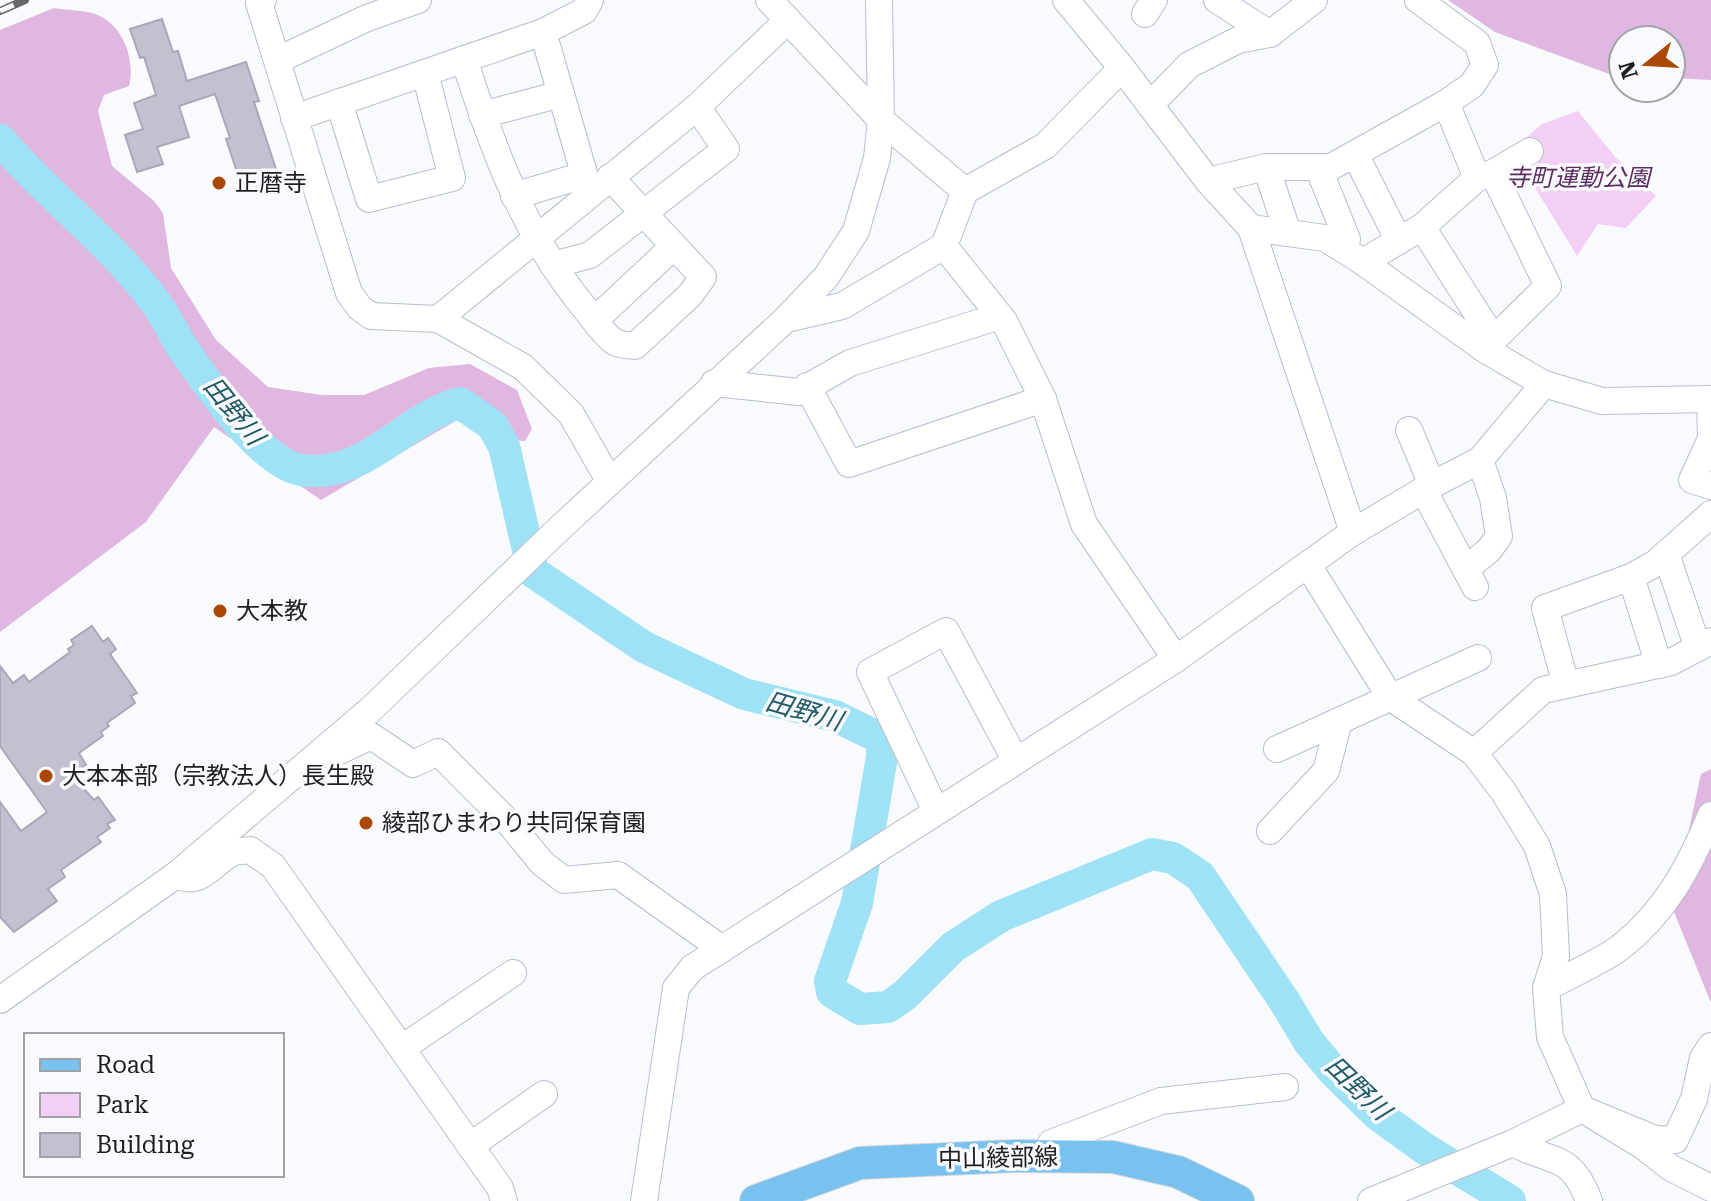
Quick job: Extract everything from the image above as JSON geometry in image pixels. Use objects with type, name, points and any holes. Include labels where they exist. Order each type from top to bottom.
[{"type":"main road","name":"中山綾部線","points":[[756,1201],[860,1163],[1053,1157],[1113,1157],[1178,1172],[1238,1201]]},
{"type":"street","points":[[263,0],[259,3],[349,293],[360,308],[371,316],[438,319],[523,367],[571,414],[610,482]]},
{"type":"street","points":[[278,60],[363,9],[418,0]]},
{"type":"street","points":[[294,118],[543,32],[584,11],[590,0]]},
{"type":"street","points":[[769,0],[881,120],[965,191]]},
{"type":"street","points":[[0,1000],[176,875],[369,711],[714,383],[786,319],[826,277],[856,231],[877,158],[881,120],[879,0]]},
{"type":"street","points":[[1066,0],[1208,181],[1251,228],[1353,532]]},
{"type":"street","points":[[1217,0],[1270,34]]},
{"type":"street","points":[[1150,105],[1189,65],[1238,40],[1270,34],[1314,0]]},
{"type":"street","points":[[1208,181],[1266,167],[1331,167],[1446,103],[1472,85],[1485,65],[1477,43],[1417,0],[1405,5],[1400,0]]},
{"type":"street","points":[[438,319],[537,238],[595,182],[697,107],[788,20]]},
{"type":"street","points":[[464,59],[514,196],[553,265],[566,286],[613,342],[635,346],[690,295],[703,277],[643,213],[595,182],[561,94],[543,32]]},
{"type":"street","points":[[786,319],[842,306],[944,246],[965,191],[1045,146],[1122,68]]},
{"type":"street","points":[[339,102],[369,199],[452,178],[425,73]]},
{"type":"street","points":[[482,115],[561,94]]},
{"type":"street","points":[[1446,103],[1548,286],[1489,344]]},
{"type":"street","points":[[553,265],[590,255],[726,149],[697,107]]},
{"type":"street","points":[[1353,256],[1399,241],[1422,227],[1485,176],[1530,151]]},
{"type":"street","points":[[1355,154],[1399,241]]},
{"type":"street","points":[[1266,167],[1288,233]]},
{"type":"street","points":[[1318,167],[1353,256]]},
{"type":"street","points":[[514,196],[595,182]]},
{"type":"street","points":[[1422,227],[1489,344]]},
{"type":"street","points":[[1251,228],[1325,238],[1489,344],[1544,384],[1602,401],[1711,399],[1711,439],[1692,480],[1711,486]]},
{"type":"street","points":[[595,320],[674,246]]},
{"type":"street","points":[[944,246],[1000,316],[1043,399],[1084,524],[1176,659]]},
{"type":"street","points":[[714,383],[799,392],[850,363],[1000,316]]},
{"type":"street","points":[[644,1201],[676,988],[692,968],[1176,659],[1353,532],[1480,460],[1544,384]]},
{"type":"street","points":[[807,386],[849,464],[1043,399]]},
{"type":"street","points":[[1409,430],[1428,488],[1471,578],[1499,536],[1493,498],[1480,460]]},
{"type":"street","points":[[1566,685],[1545,608],[1631,577],[1656,563],[1709,524]]},
{"type":"street","points":[[1474,753],[1543,690],[1671,662],[1704,644],[1666,554]]},
{"type":"street","points":[[1308,565],[1390,697],[1474,753],[1503,791],[1537,846],[1553,894],[1556,956],[1546,988],[1550,1037],[1582,1109],[1643,1146],[1671,1168],[1711,1188]]},
{"type":"street","points":[[1631,577],[1659,665]]},
{"type":"street","points":[[936,811],[870,672],[946,631],[1016,761]]},
{"type":"street","points":[[1277,749],[1478,658]]},
{"type":"street","points":[[1270,831],[1326,771],[1339,721]]},
{"type":"street","points":[[309,763],[341,752],[371,736],[413,764],[438,752],[510,824],[542,863],[564,880],[618,875],[722,949]]},
{"type":"street","points":[[1546,988],[1619,948],[1657,914],[1693,858],[1711,815]]},
{"type":"street","points":[[176,875],[184,879],[208,873],[231,854],[250,850],[273,866],[500,1188],[504,1201]]},
{"type":"street","points":[[402,1048],[513,973]]},
{"type":"street","points":[[1371,1201],[1513,1143],[1582,1109],[1655,1139],[1675,1140],[1694,1099],[1703,1058],[1711,1046]]},
{"type":"street","points":[[1053,1157],[1051,1143],[1161,1101],[1285,1087]]},
{"type":"street","points":[[470,1146],[544,1094]]},
{"type":"street","points":[[1513,1143],[1531,1153],[1562,1160],[1582,1183],[1589,1201]]},
{"type":"green space","name":"寺町運動公園","points":[[1578,111],[1616,158],[1656,196],[1626,228],[1598,224],[1577,256],[1512,150],[1542,124]]},
{"type":"shaded area","points":[[1448,0],[1711,0],[1711,80],[1687,79],[1687,24],[1607,24],[1607,73],[1495,32]]},
{"type":"shaded area","points":[[54,8],[102,17],[119,32],[124,42],[130,64],[129,86],[104,95],[98,111],[112,166],[154,201],[163,213],[171,268],[216,340],[268,387],[322,395],[364,395],[429,368],[470,364],[517,390],[532,429],[525,441],[512,440],[488,408],[457,420],[321,500],[214,427],[146,522],[0,632],[0,30]]},
{"type":"shaded area","points":[[1711,769],[1711,1003],[1672,907],[1701,774]]},
{"type":"building","points":[[162,19],[173,52],[178,51],[187,81],[246,62],[259,101],[254,102],[280,181],[244,193],[215,94],[179,106],[189,137],[157,147],[163,164],[137,172],[125,135],[143,129],[134,103],[156,95],[144,57],[140,58],[130,29]]},
{"type":"building","name":"大本本部（宗教法人）長生殿","points":[[92,626],[103,642],[108,638],[116,649],[110,654],[137,693],[131,696],[135,703],[107,723],[109,726],[101,732],[103,736],[79,753],[86,765],[71,775],[94,800],[98,797],[115,820],[107,824],[110,828],[97,837],[101,842],[61,870],[65,877],[48,889],[57,901],[14,932],[0,917],[0,802],[21,831],[47,812],[0,746],[0,666],[13,683],[24,675],[29,682],[70,652],[68,649],[74,645],[71,640]]},
{"type":"waterway","name":"田野川","points":[[0,140],[120,260],[160,309],[184,350],[236,420],[252,438],[285,464],[301,470],[324,471],[345,466],[384,446],[440,410],[460,403],[492,425],[504,446],[533,572],[644,647],[744,694],[835,716],[882,739],[882,757],[857,903],[830,981],[832,992],[860,1009],[888,1007],[905,995],[953,947],[1001,916],[1152,854],[1173,858],[1200,876],[1309,1042],[1334,1072],[1378,1115],[1425,1149],[1510,1201]]},
{"type":"railway","points":[[0,11],[25,0]]},
{"type":"place","name":"正暦寺","points":[[219,183]]},
{"type":"place","name":"大本教","points":[[220,611]]},
{"type":"place","name":"大本本部（宗教法人）長生殿","points":[[46,776]]},
{"type":"place","name":"綾部ひまわり共同保育園","points":[[366,823]]}]
